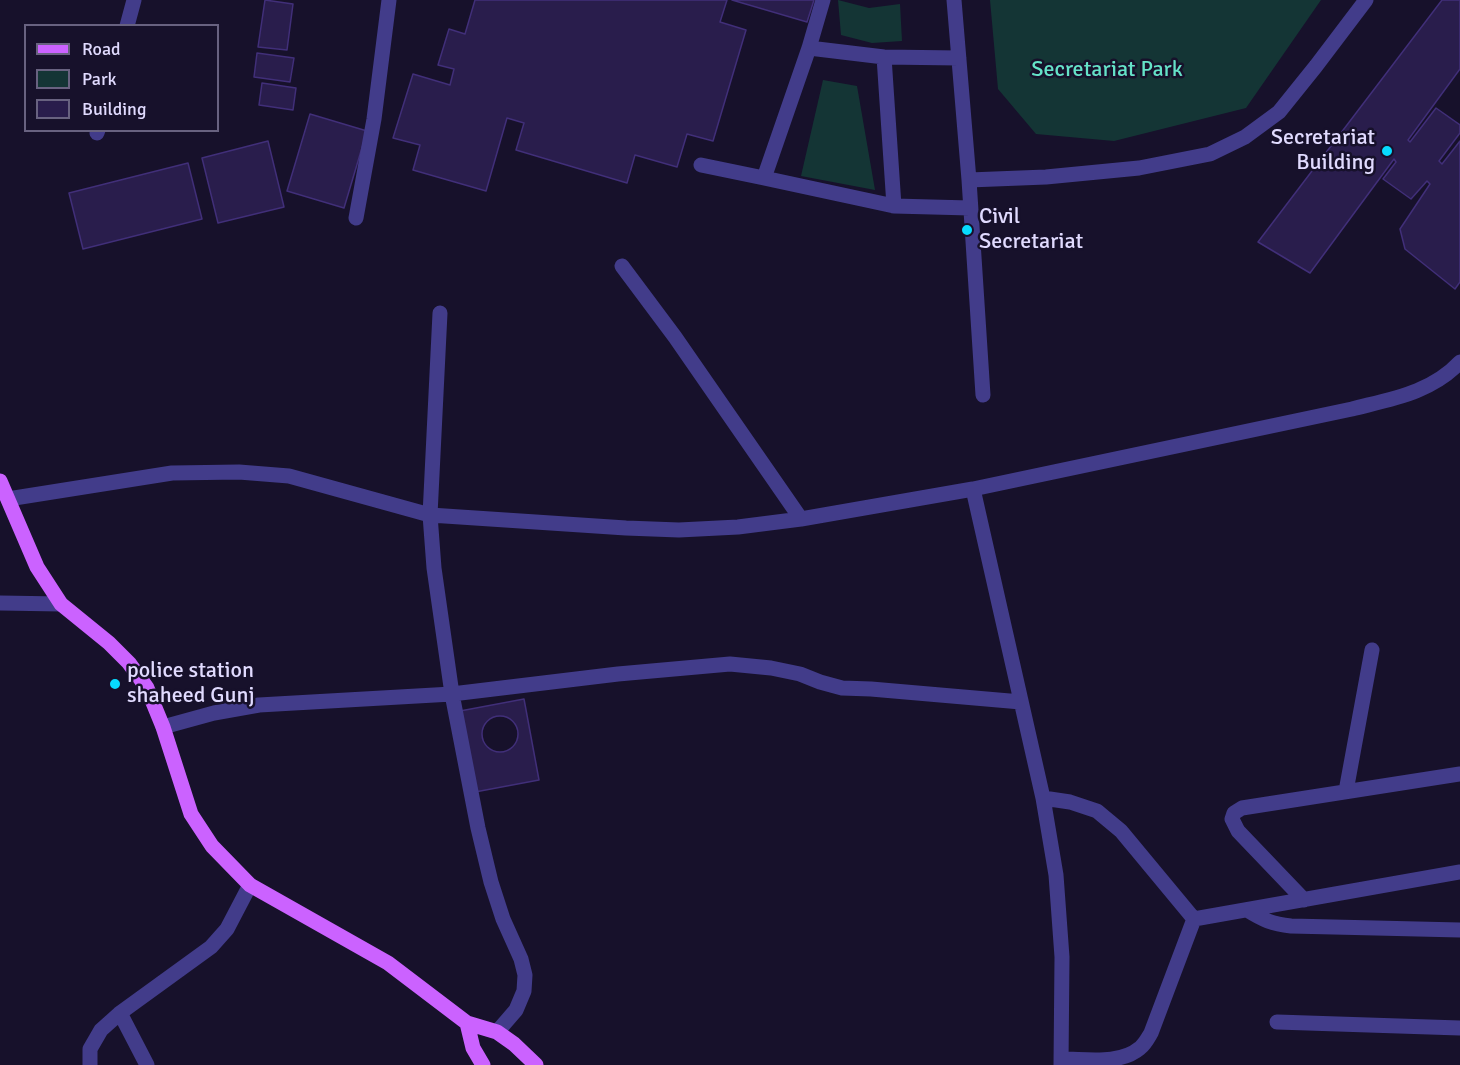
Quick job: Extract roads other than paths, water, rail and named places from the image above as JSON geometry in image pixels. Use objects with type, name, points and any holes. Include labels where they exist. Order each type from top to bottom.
[{"type":"main road","points":[[0,481],[37,567],[61,604],[109,643],[129,663],[147,688],[191,814],[212,846],[250,885],[388,963],[467,1023],[497,1032],[514,1044],[536,1065]]},
{"type":"main road","points":[[467,1023],[473,1048],[483,1065]]},
{"type":"street","points":[[128,24],[134,0]]},
{"type":"street","points":[[356,218],[374,119],[389,0]]},
{"type":"street","points":[[764,178],[809,48],[823,0]]},
{"type":"street","points":[[954,0],[983,395]]},
{"type":"street","points":[[969,180],[1046,177],[1139,168],[1210,154],[1245,137],[1278,112],[1366,0]]},
{"type":"street","points":[[809,48],[884,57],[959,58]]},
{"type":"street","points":[[884,57],[894,206]]},
{"type":"street","points":[[701,165],[894,206],[970,208]]},
{"type":"street","points":[[622,266],[675,337],[801,519]]},
{"type":"street","points":[[440,313],[430,515],[434,568],[452,694],[478,828],[491,882],[525,975],[524,991],[516,1010],[497,1032]]},
{"type":"street","points":[[8,499],[172,473],[239,472],[289,476],[430,515],[626,528],[679,530],[738,527],[801,519],[973,489],[1352,409],[1408,395],[1435,382],[1460,362]]},
{"type":"street","points":[[973,489],[1043,798],[1056,875],[1062,957],[1061,1062],[1116,1060],[1130,1056],[1142,1047],[1151,1033],[1194,919]]},
{"type":"street","points":[[0,603],[61,604]]},
{"type":"street","points":[[1346,791],[1372,650]]},
{"type":"street","points":[[162,727],[214,713],[260,705],[452,694],[618,674],[730,664],[771,668],[800,674],[842,688],[1021,702]]},
{"type":"street","points":[[1304,900],[1238,831],[1232,819],[1234,813],[1242,807],[1460,774]]},
{"type":"street","points":[[1043,798],[1070,802],[1097,811],[1121,831],[1194,919]]},
{"type":"street","points":[[1194,919],[1460,872]]},
{"type":"street","points":[[90,1065],[90,1049],[101,1030],[120,1013],[211,947],[227,929],[250,885]]},
{"type":"street","points":[[1247,910],[1262,920],[1291,926],[1460,930]]},
{"type":"street","points":[[120,1013],[147,1065]]},
{"type":"street","points":[[1277,1022],[1460,1028]]},
{"type":"place","name":"Secretariat Building","points":[[1387,151]]},
{"type":"place","name":"Civil Secretariat","points":[[967,230]]},
{"type":"place","name":"police station shaheed Gunj","points":[[115,684]]},
{"type":"park label","name":"Secretariat Park","points":[[1107,70]]}]
